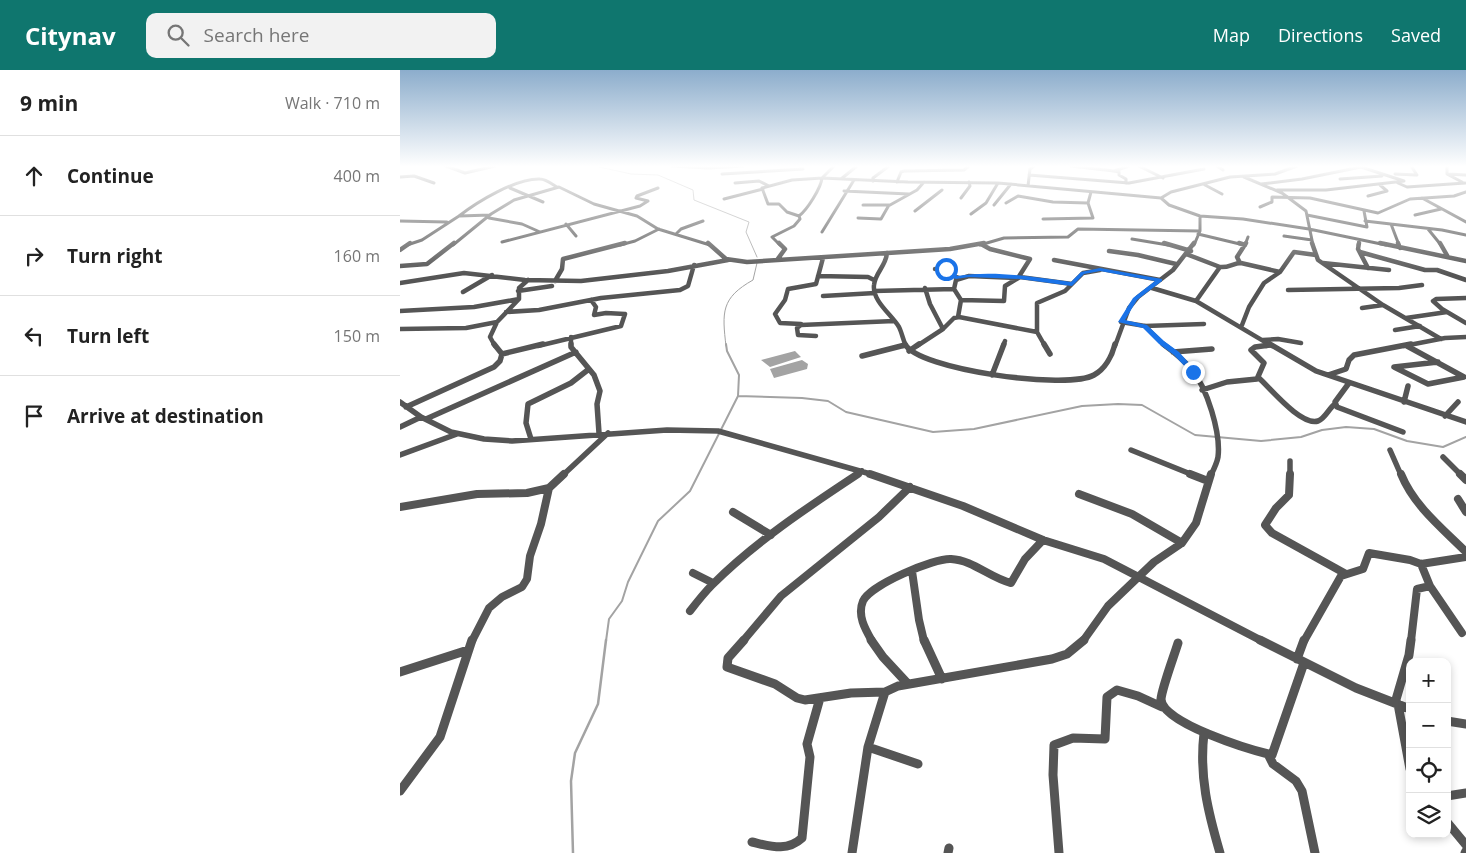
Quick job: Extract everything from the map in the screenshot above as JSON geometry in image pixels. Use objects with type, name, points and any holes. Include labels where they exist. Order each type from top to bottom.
[{"type":"street","points":[[400,250],[406,245],[422,240],[480,203]]},
{"type":"street","points":[[400,266],[428,264],[509,203]]},
{"type":"street","points":[[592,203],[637,216],[659,229],[708,243],[715,251],[728,260]]},
{"type":"street","points":[[502,242],[646,203]]},
{"type":"street","points":[[767,203],[768,205],[779,204],[787,212],[799,216]]},
{"type":"street","points":[[777,260],[785,249],[772,238],[797,224],[800,219],[799,216],[808,209],[811,203]]},
{"type":"street","points":[[822,232],[825,224],[837,211],[840,203]]},
{"type":"street","points":[[863,206],[889,205],[894,203]]},
{"type":"street","points":[[915,211],[924,203]]},
{"type":"street","points":[[971,214],[987,203]]},
{"type":"street","points":[[1043,219],[1094,218],[1088,203],[1055,203]]},
{"type":"street","points":[[1166,203],[1200,216],[1243,219],[1309,229],[1466,261]]},
{"type":"street","points":[[1260,207],[1271,203]]},
{"type":"street","points":[[1294,203],[1308,216],[1309,229],[1316,255],[1321,263],[1383,305],[1441,339]]},
{"type":"street","points":[[1328,203],[1378,213],[1402,203]]},
{"type":"street","points":[[1430,203],[1466,222]]},
{"type":"street","points":[[858,218],[881,219],[889,205]]},
{"type":"street","points":[[1415,215],[1442,209]]},
{"type":"street","points":[[1308,216],[1365,227],[1368,226],[1365,221],[1364,211]]},
{"type":"street","points":[[459,216],[490,216],[503,222],[529,224],[540,232]]},
{"type":"street","points":[[887,253],[885,264],[874,280],[874,292],[902,333],[905,345],[909,351],[928,359],[992,375],[1032,380],[1070,380],[1091,377],[1102,370],[1117,344],[1121,322],[1135,299],[1152,288],[1188,253],[1199,232],[1200,216]]},
{"type":"street","points":[[400,221],[448,222]]},
{"type":"street","points":[[676,234],[681,229],[703,221]]},
{"type":"street","points":[[1365,221],[1428,228],[1466,235]]},
{"type":"street","points":[[566,224],[576,236]]},
{"type":"street","points":[[1391,224],[1400,248]]},
{"type":"street","points":[[400,283],[462,273],[528,280],[580,281],[660,272],[728,260],[747,262],[950,250],[1004,238],[1068,236],[1078,228],[1199,232],[1245,245]]},
{"type":"street","points":[[1428,228],[1448,257]]},
{"type":"street","points":[[555,281],[562,269],[563,259],[635,241],[659,229]]},
{"type":"street","points":[[1284,236],[1312,240]]},
{"type":"street","points":[[1240,263],[1237,257],[1248,237]]},
{"type":"street","points":[[1132,239],[1162,243],[1220,267],[1228,268],[1240,263],[1280,272]]},
{"type":"street","points":[[1359,240],[1358,249],[1368,268]]},
{"type":"street","points":[[961,300],[1004,301],[1005,286],[1017,278],[1030,259],[990,249],[981,244]]},
{"type":"street","points":[[1109,251],[1138,255],[1176,264]]},
{"type":"street","points":[[1242,325],[1264,283],[1280,272],[1294,252],[1316,255]]},
{"type":"street","points":[[1360,252],[1425,270],[1437,270],[1466,280]]},
{"type":"street","points":[[823,258],[815,286],[788,289],[785,300],[775,314],[780,322],[802,325],[894,321]]},
{"type":"street","points":[[1054,260],[1160,280]]},
{"type":"street","points":[[1321,263],[1389,270]]},
{"type":"street","points":[[506,312],[539,310],[591,300],[686,288],[694,265]]},
{"type":"street","points":[[1196,301],[1220,267]]},
{"type":"street","points":[[935,269],[951,269],[954,276],[959,278],[969,276],[1017,278],[1072,284]]},
{"type":"street","points":[[1050,354],[1038,332],[1037,303],[1065,291],[1083,273],[1100,270]]},
{"type":"street","points":[[463,292],[492,275]]},
{"type":"street","points":[[818,276],[868,277],[874,280]]},
{"type":"street","points":[[909,351],[958,317],[961,300],[954,289],[956,280],[959,278]]},
{"type":"street","points":[[519,299],[518,291],[520,285],[528,280]]},
{"type":"street","points":[[1288,290],[1399,288],[1422,285]]},
{"type":"street","points":[[518,291],[552,286]]},
{"type":"street","points":[[823,296],[844,296],[925,288],[954,289]]},
{"type":"street","points":[[925,288],[928,303],[934,308],[942,329]]},
{"type":"street","points":[[1152,288],[1196,301],[1242,325],[1294,359],[1328,375],[1466,422]]},
{"type":"street","points":[[1466,298],[1433,300],[1447,312],[1466,323]]},
{"type":"street","points":[[400,310],[474,307],[519,299]]},
{"type":"street","points":[[502,354],[490,337],[497,322],[519,299]]},
{"type":"street","points":[[502,354],[621,326],[625,314],[606,313],[594,315],[596,307],[591,300]]},
{"type":"street","points":[[1362,308],[1383,305]]},
{"type":"street","points":[[1406,318],[1447,312]]},
{"type":"street","points":[[958,317],[1038,332]]},
{"type":"street","points":[[400,329],[466,328],[497,322]]},
{"type":"street","points":[[1121,322],[1145,326],[1204,324]]},
{"type":"street","points":[[802,325],[797,328],[798,335],[816,336]]},
{"type":"street","points":[[910,487],[879,517],[781,596],[728,658],[727,667],[775,684],[797,698],[805,700],[851,693],[885,692],[908,684],[1052,659],[1067,654],[1081,643],[1108,606],[1154,562],[1182,543],[1196,523],[1208,482],[1216,464],[1216,436],[1199,379],[1174,352],[1145,326]]},
{"type":"street","points":[[1395,330],[1420,326]]},
{"type":"street","points":[[571,337],[571,347],[594,374],[600,391],[597,404],[599,434]]},
{"type":"street","points":[[1328,375],[1346,369],[1349,360],[1354,355],[1441,339],[1466,337]]},
{"type":"street","points":[[1263,340],[1278,339],[1301,343]]},
{"type":"street","points":[[992,375],[1005,341]]},
{"type":"street","points":[[862,356],[905,345]]},
{"type":"street","points":[[1259,378],[1264,363],[1251,350],[1255,347],[1270,345]]},
{"type":"street","points":[[1407,346],[1465,375],[1462,378],[1428,384],[1394,367],[1438,362]]},
{"type":"street","points":[[1174,352],[1212,350]]},
{"type":"street","points":[[400,427],[576,352]]},
{"type":"street","points":[[406,407],[494,367],[500,361],[502,354]]},
{"type":"street","points":[[531,439],[526,423],[528,404],[564,387],[589,369]]},
{"type":"street","points":[[1202,390],[1227,382],[1259,378],[1272,389],[1292,412],[1318,422],[1335,404],[1349,383]]},
{"type":"street","points":[[1404,402],[1408,386]]},
{"type":"street","points":[[400,402],[424,418],[458,433],[484,440],[512,441],[667,430],[721,431],[789,452],[862,471],[963,506],[1043,540],[1104,559],[1301,661],[1356,688],[1406,708]]},
{"type":"street","points":[[1445,416],[1458,402]]},
{"type":"street","points":[[1335,404],[1342,410],[1365,420],[1403,432]]},
{"type":"street","points":[[400,455],[458,433]]},
{"type":"street","points":[[400,507],[472,495],[527,493],[549,488],[608,433]]},
{"type":"street","points":[[1131,450],[1208,482]]},
{"type":"street","points":[[1390,450],[1398,463],[1400,475],[1410,494],[1466,552]]},
{"type":"street","points":[[1443,458],[1466,480]]},
{"type":"street","points":[[1290,462],[1289,495],[1276,508],[1265,525],[1272,534],[1346,574]]},
{"type":"street","points":[[690,611],[713,583],[804,510],[862,471]]},
{"type":"street","points":[[400,792],[443,731],[468,650],[489,608],[502,597],[522,586],[527,579],[530,556],[541,524],[549,488]]},
{"type":"street","points":[[1079,494],[1117,506],[1143,518],[1182,543]]},
{"type":"street","points":[[1458,499],[1466,512]]},
{"type":"street","points":[[733,512],[772,535]]},
{"type":"street","points":[[908,684],[885,659],[862,624],[861,609],[863,600],[880,586],[912,571],[951,559],[968,563],[996,578],[1011,583],[1026,558],[1043,540]]},
{"type":"street","points":[[1059,853],[1053,775],[1054,745],[1073,738],[1105,739],[1107,697],[1118,690],[1138,696],[1162,707],[1172,717],[1204,733],[1272,755],[1277,745],[1307,635],[1341,576],[1364,568],[1367,565],[1367,555],[1369,553],[1410,560],[1421,564],[1466,557]]},
{"type":"street","points":[[1421,564],[1430,586],[1462,633]]},
{"type":"street","points":[[912,571],[919,620],[925,643],[942,679]]},
{"type":"street","points":[[694,573],[713,583]]},
{"type":"street","points":[[1406,750],[1396,703],[1409,655],[1417,589],[1430,586]]},
{"type":"street","points":[[1162,707],[1161,700],[1178,643]]},
{"type":"street","points":[[400,672],[468,650]]},
{"type":"street","points":[[852,853],[868,747],[885,692]]},
{"type":"street","points":[[752,842],[775,848],[792,848],[802,838],[810,757],[807,744],[820,698]]},
{"type":"street","points":[[1451,722],[1466,724]]},
{"type":"street","points":[[1204,733],[1201,756],[1202,778],[1209,802],[1208,810],[1220,853]]},
{"type":"street","points":[[868,747],[918,764]]},
{"type":"street","points":[[1268,754],[1272,765],[1291,776],[1298,783],[1308,806],[1308,826],[1315,853]]},
{"type":"street","points":[[1451,795],[1466,793]]},
{"type":"street","points":[[1451,827],[1466,844]]},
{"type":"shaded area","points":[[795,351],[801,357],[770,367],[761,360]]},
{"type":"shaded area","points":[[802,360],[808,364],[807,369],[774,378],[770,369]]},
{"type":"waterway","points":[[700,203],[749,222],[746,232],[757,257]]},
{"type":"waterway","points":[[726,346],[724,324],[726,307],[735,293],[753,280],[757,263]]},
{"type":"waterway","points":[[726,344],[727,351],[739,375],[738,396]]},
{"type":"waterway","points":[[606,641],[609,619],[622,601],[628,582],[658,521],[690,491],[738,396]]},
{"type":"waterway","points":[[738,396],[802,398],[828,401],[846,412],[933,432],[974,429],[1082,406],[1118,404],[1142,405],[1195,435],[1261,441],[1301,437],[1322,430],[1346,427],[1374,429],[1407,441],[1443,447],[1466,437]]},
{"type":"waterway","points":[[573,853],[571,781],[575,753],[598,704],[606,640]]},
{"type":"route","points":[[946,269],[951,269],[952,275],[956,278],[969,276],[1020,277],[1072,284],[1086,271],[1100,270],[1160,280],[1152,288],[1135,299],[1121,322],[1145,326],[1193,372]]}]
